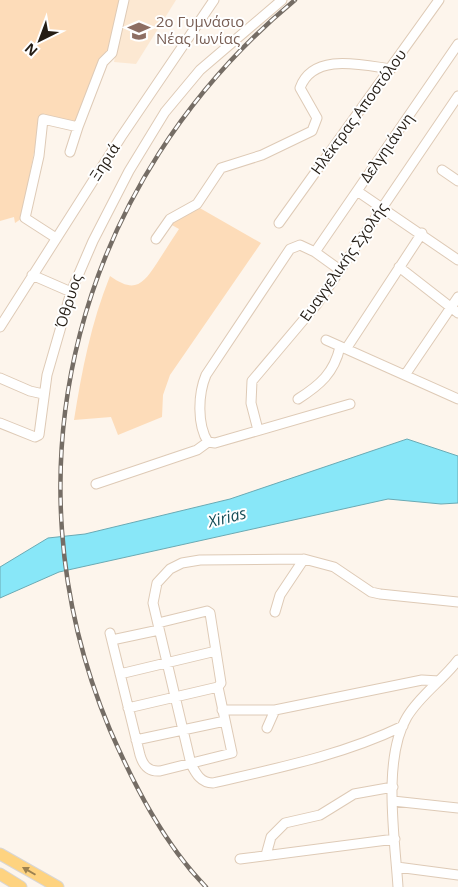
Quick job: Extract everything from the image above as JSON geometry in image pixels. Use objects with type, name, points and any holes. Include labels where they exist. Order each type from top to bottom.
[{"type":"main road","points":[[0,854],[58,887]]},
{"type":"main road","points":[[0,874],[21,887]]},
{"type":"street","points":[[70,152],[103,62],[112,53],[124,0]]},
{"type":"street","name":"Ξηριά","points":[[0,328],[56,238],[214,0]]},
{"type":"street","name":"Όθρυος","points":[[0,423],[38,437],[43,394],[71,292],[93,241],[127,175],[165,112],[200,70],[282,0]]},
{"type":"street","name":"Ηλέκτρας Αποστόλου","points":[[279,223],[439,0]]},
{"type":"street","name":"Δελγηιάννη","points":[[315,252],[458,44]]},
{"type":"street","points":[[156,240],[170,219],[197,204],[221,168],[262,155],[312,131],[317,118],[300,88],[302,82],[314,70],[333,64],[391,68]]},
{"type":"street","name":"Ευαγγελικής Σχολής","points":[[258,430],[251,403],[252,381],[317,304],[455,108],[458,96]]},
{"type":"street","points":[[56,238],[25,218],[39,156],[43,119],[78,126]]},
{"type":"street","points":[[442,170],[458,181]]},
{"type":"street","points":[[357,191],[422,233],[458,260]]},
{"type":"street","points":[[298,399],[325,380],[343,348],[422,233]]},
{"type":"street","points":[[208,442],[202,429],[200,401],[206,375],[290,249],[300,245],[315,252],[340,270]]},
{"type":"street","points":[[399,267],[454,310]]},
{"type":"street","points":[[32,275],[71,292]]},
{"type":"street","points":[[404,375],[454,310],[458,297]]},
{"type":"street","points":[[326,340],[458,399]]},
{"type":"street","points":[[0,378],[30,391],[43,394]]},
{"type":"street","points":[[96,484],[197,450],[208,442],[215,443],[350,404]]},
{"type":"street","points":[[275,612],[280,595],[304,559]]},
{"type":"street","points":[[403,726],[379,738],[319,758],[213,783],[207,783],[200,779],[191,764],[153,602],[157,583],[170,569],[182,563],[200,560],[304,559],[334,567],[370,592],[458,602]]},
{"type":"street","points":[[207,611],[210,613],[221,683],[218,687],[232,753],[160,771],[150,770],[143,763],[111,637],[159,626],[207,611]]},
{"type":"street","points":[[120,674],[216,652]]},
{"type":"street","points":[[395,886],[397,868],[393,764],[403,726],[415,706],[458,660]]},
{"type":"street","points":[[222,710],[276,710],[422,680],[439,681]]},
{"type":"street","points":[[128,708],[218,687]]},
{"type":"street","points":[[268,728],[276,710]]},
{"type":"street","points":[[136,740],[225,721]]},
{"type":"street","points":[[266,855],[271,837],[285,823],[324,813],[354,794],[393,787]]},
{"type":"street","points":[[394,801],[458,808]]},
{"type":"street","points":[[240,859],[395,838]]},
{"type":"street","points":[[397,868],[458,875]]},
{"type":"shaded area","points":[[0,0],[122,0],[110,52],[77,124],[41,117],[21,219],[15,223],[14,217],[0,221]]},
{"type":"shaded area","name":"2ο Γυμνάσιο Νέας Ιωνίας","points":[[127,0],[176,0],[136,64],[114,62]]},
{"type":"shaded area","points":[[198,207],[261,243],[170,375],[163,395],[162,417],[118,435],[111,417],[74,420],[80,383],[97,311],[110,276],[125,284],[131,285],[142,282],[152,271],[179,229],[170,224]]},
{"type":"water","name":"Xirias","points":[[407,439],[458,456],[458,503],[441,504],[388,499],[59,572],[0,598],[0,567],[48,538],[85,534],[230,499]]},
{"type":"railway","points":[[206,887],[163,833],[129,772],[110,730],[77,631],[62,531],[63,431],[80,334],[112,241],[159,153],[220,72],[295,0]]},
{"type":"place","name":"2ο Γυμνάσιο Νέας Ιωνίας","points":[[139,31]]}]
